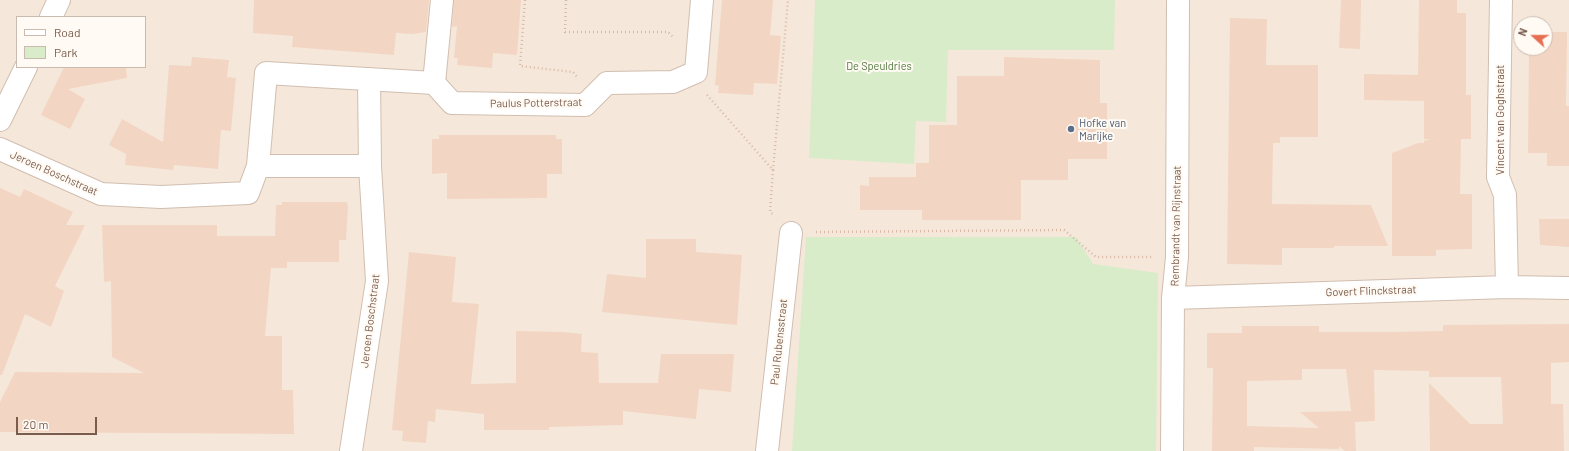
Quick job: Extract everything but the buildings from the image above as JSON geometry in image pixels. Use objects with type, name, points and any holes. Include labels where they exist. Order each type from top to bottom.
[{"type":"street","points":[[51,16],[59,0]]},
{"type":"street","points":[[434,83],[442,0]]},
{"type":"street","points":[[693,69],[702,0]]},
{"type":"street","name":"Rembrandt van Rijnstraat","points":[[1172,451],[1174,298],[1177,257],[1178,0]]},
{"type":"street","name":"Vincent van Goghstraat","points":[[1501,0],[1498,177],[1505,195],[1507,287]]},
{"type":"street","points":[[2,110],[25,68]]},
{"type":"street","name":"Paulus Potterstraat","points":[[434,83],[452,104],[585,105],[606,83],[673,82],[693,69]]},
{"type":"street","name":"Jeroen Boschstraat","points":[[0,149],[101,194],[161,197],[248,193],[258,166],[266,73],[434,83]]},
{"type":"street","name":"Jeroen Boschstraat","points":[[352,451],[377,281],[370,166],[369,79]]},
{"type":"street","points":[[258,166],[370,166]]},
{"type":"street","name":"Paul Rubensstraat","points":[[767,451],[791,233]]},
{"type":"street","name":"Govert Flinckstraat","points":[[1174,298],[1507,287],[1569,288]]},
{"type":"path","points":[[525,0],[520,66],[573,72],[594,96]]},
{"type":"path","points":[[566,0],[566,32],[668,32],[693,69],[774,170]]},
{"type":"path","points":[[788,0],[770,212],[791,233],[1064,230],[1096,256],[1177,257]]},
{"type":"shaded area","points":[[0,0],[1569,0],[1569,451],[0,451]]},
{"type":"green space","name":"De Speuldries","points":[[815,0],[1115,0],[1114,50],[948,50],[946,122],[916,121],[914,164],[809,158]]},
{"type":"green space","points":[[806,237],[1076,237],[1093,264],[1158,273],[1156,451],[792,451]]},
{"type":"place","name":"Hofke van Marijke","points":[[1071,129]]}]
